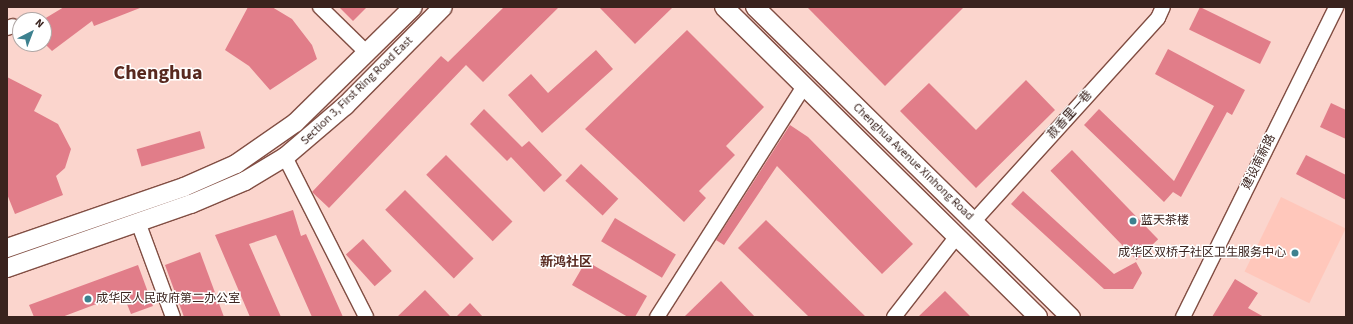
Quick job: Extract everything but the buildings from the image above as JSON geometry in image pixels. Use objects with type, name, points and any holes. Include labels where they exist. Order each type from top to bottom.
[{"type":"main road","name":"Section 3, First Ring Road East","points":[[59,229],[177,189],[236,164],[295,123],[413,7]]},
{"type":"main road","name":"Section 3, First Ring Road East","points":[[65,247],[221,192],[285,157],[345,106],[443,7]]},
{"type":"main road","name":"Chenghua Avenue Xinhong Road","points":[[724,7],[1038,317]]},
{"type":"main road","name":"Chenghua Avenue Xinhong Road","points":[[755,7],[1071,317]]},
{"type":"main road","points":[[7,237],[59,229]]},
{"type":"main road","points":[[7,248],[59,229]]},
{"type":"main road","points":[[7,268],[65,247]]},
{"type":"main road","points":[[7,278],[65,247]]},
{"type":"street","points":[[320,7],[367,53]]},
{"type":"street","name":"菽香里一巷","points":[[974,221],[1158,18],[1163,7]]},
{"type":"street","name":"建设南新路","points":[[1183,317],[1336,7]]},
{"type":"street","points":[[657,317],[804,86]]},
{"type":"street","points":[[285,157],[366,317]]},
{"type":"street","points":[[138,222],[173,317]]},
{"type":"street","points":[[894,317],[957,236]]},
{"type":"shaded area","name":"成华区双桥子社区卫生服务中心","points":[[1281,197],[1346,229],[1309,303],[1245,272]]},
{"type":"place","name":"蓝天茶楼","points":[[1133,221]]},
{"type":"place","name":"成华区双桥子社区卫生服务中心","points":[[1295,253]]},
{"type":"place","name":"成华区人民政府第二办公室","points":[[88,299]]},
{"type":"district","name":"Chenghua","points":[[158,73]]},
{"type":"district","name":"新鸿社区","points":[[566,262]]}]
